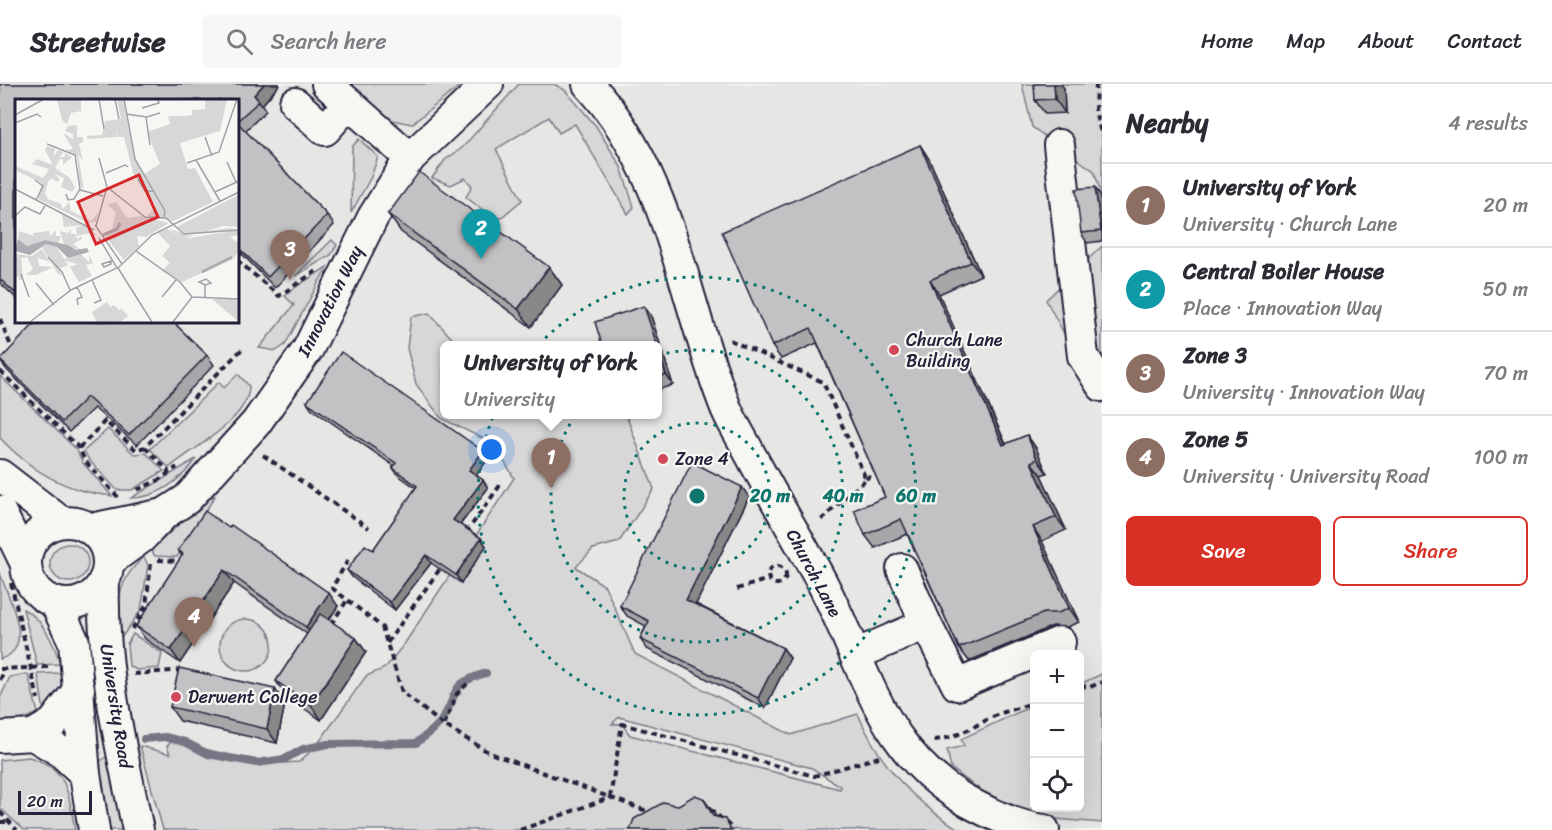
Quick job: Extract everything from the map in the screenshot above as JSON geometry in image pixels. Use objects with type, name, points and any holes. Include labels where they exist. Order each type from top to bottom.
[{"type":"street","name":"Innovation Way","points":[[106,571],[164,514],[187,499],[241,440],[308,349],[373,217],[410,158],[488,84]]},
{"type":"street","name":"Church Lane","points":[[588,84],[614,116],[644,164],[664,218],[724,405],[819,577],[875,702],[901,745],[933,777],[960,798],[1028,828],[1044,830]]},
{"type":"street","points":[[296,103],[325,130],[338,93],[410,158]]},
{"type":"street","points":[[1059,145],[1083,356],[1102,386]]},
{"type":"street","points":[[0,475],[61,522]]},
{"type":"street","points":[[0,511],[17,570],[46,599],[55,602],[75,603],[92,595],[106,571],[104,543],[91,529],[72,521],[61,522],[43,528],[30,543],[17,570]]},
{"type":"street","name":"Innovation Way","points":[[91,529],[164,514]]},
{"type":"street","points":[[902,569],[926,624],[957,685],[1060,642]]},
{"type":"street","name":"University Road","points":[[106,571],[105,625],[114,715],[138,830]]},
{"type":"street","name":"University Road","points":[[55,602],[69,628],[78,676],[84,774],[93,830]]},
{"type":"street","points":[[855,655],[926,624]]},
{"type":"street","points":[[0,737],[39,732],[53,723],[78,676]]},
{"type":"street","points":[[39,732],[84,774]]},
{"type":"path","points":[[1099,85],[1095,111],[1102,136]]},
{"type":"path","points":[[238,261],[279,296],[325,265]]},
{"type":"path","points":[[0,319],[13,351]]},
{"type":"path","points":[[698,325],[823,382],[866,479]]},
{"type":"path","points":[[79,448],[105,421],[136,450],[145,447],[242,349]]},
{"type":"path","points":[[0,371],[79,448],[86,461],[116,494]]},
{"type":"path","points":[[241,440],[369,528]]},
{"type":"path","points":[[145,447],[169,472]]},
{"type":"path","points":[[798,541],[877,470]]},
{"type":"path","points":[[460,540],[501,484]]},
{"type":"path","points":[[387,643],[447,559]]},
{"type":"path","points":[[128,635],[146,606],[152,560],[177,561],[185,566]]},
{"type":"path","points":[[348,560],[333,588],[382,627],[402,692],[441,723],[490,753],[644,810],[642,820]]},
{"type":"path","points":[[737,589],[769,579],[777,584],[784,581],[786,575],[784,569],[778,566],[773,567],[769,573],[769,579]]},
{"type":"path","points":[[17,570],[39,732]]},
{"type":"path","points":[[324,633],[348,599]]},
{"type":"path","points":[[0,680],[2,669],[78,676]]},
{"type":"path","points":[[125,675],[183,670]]},
{"type":"path","points":[[441,723],[457,694],[469,682]]},
{"type":"path","points":[[1084,686],[1090,687],[1102,682]]},
{"type":"path","points":[[610,798],[622,724],[814,776],[875,759],[901,745],[959,737],[1000,714],[1024,708],[1030,704]]},
{"type":"path","points":[[520,830],[610,798]]},
{"type":"path","points":[[704,813],[713,811],[734,830]]},
{"type":"path","points":[[0,812],[17,830]]},
{"type":"path","points":[[0,822],[11,822]]},
{"type":"shaded area","name":"Zone 4","points":[[0,84],[1102,84],[1102,830],[0,830]]},
{"type":"shaded area","points":[[349,84],[462,84],[412,124],[392,120]]},
{"type":"shaded area","points":[[519,84],[554,84],[565,90],[596,126],[621,167],[634,207],[628,214],[575,124],[559,133],[549,117],[496,149],[522,200],[497,221],[466,197],[472,186],[465,178],[451,185],[432,178],[445,160],[462,148]]},
{"type":"shaded area","points":[[1022,84],[1102,84],[1102,195],[1094,171],[1032,127]]},
{"type":"shaded area","points":[[359,139],[378,157],[371,177],[351,213],[352,147]]},
{"type":"shaded area","points":[[332,240],[337,245],[331,255],[295,276]]},
{"type":"shaded area","points":[[1102,246],[1102,404],[1046,300]]},
{"type":"shaded area","points":[[327,267],[285,345],[276,351],[259,348],[294,305],[285,296],[288,292]]},
{"type":"shaded area","points":[[429,313],[454,341],[440,341],[440,417],[416,384],[407,348],[411,317]]},
{"type":"shaded area","points":[[238,374],[249,386],[247,398],[240,410],[218,432],[169,468],[150,449],[219,382],[224,388]]},
{"type":"shaded area","points":[[0,376],[76,449],[83,463],[112,496],[79,490],[50,478],[24,460],[0,438]]},
{"type":"shaded area","points":[[443,419],[628,419],[654,489],[619,542],[593,549],[576,567],[605,586],[635,654],[791,735],[858,714],[876,750],[899,780],[927,807],[960,830],[163,830],[140,746],[170,754],[167,746],[172,741],[267,764],[299,762],[317,745],[366,676],[385,668],[405,643],[514,478],[494,444]],"holes":[[[619,717],[812,768],[841,787],[840,789],[630,735],[622,724],[612,724]]]},
{"type":"shaded area","points":[[108,429],[134,454],[146,453],[164,471],[132,490],[117,490],[89,460],[84,451]]},
{"type":"shaded area","points":[[196,459],[176,481],[168,486],[150,495],[131,498]]},
{"type":"shaded area","points":[[215,496],[177,557],[155,556],[151,550],[209,497]]},
{"type":"shaded area","points":[[69,544],[83,549],[88,563],[83,577],[69,582],[55,577],[50,563],[55,549]]},
{"type":"shaded area","points":[[144,557],[148,565],[141,610],[119,641],[120,595],[127,576]]},
{"type":"shaded area","points":[[0,573],[13,608],[19,633],[17,645],[11,653],[0,659]]},
{"type":"shaded area","points":[[23,609],[42,625],[51,640],[60,664],[37,665]]},
{"type":"shaded area","points":[[241,619],[251,619],[261,623],[268,630],[272,645],[268,660],[261,667],[251,671],[241,671],[231,667],[224,660],[220,650],[220,640],[224,630],[231,623]]},
{"type":"shaded area","points":[[133,634],[162,653],[159,668],[137,670],[129,666],[127,644]]},
{"type":"shaded area","points":[[62,673],[61,688],[44,712],[38,674]]},
{"type":"shaded area","points":[[28,674],[38,713],[20,721],[0,723],[0,698],[10,677]]},
{"type":"shaded area","points":[[1102,674],[1102,823],[1044,818],[989,797],[951,768],[947,750],[964,746],[961,739],[1030,707],[1030,812],[1084,812],[1084,682]]},
{"type":"shaded area","points":[[110,754],[126,830],[104,830],[98,763]]},
{"type":"shaded area","points":[[29,757],[52,768],[59,775],[68,794],[75,830],[24,830],[0,808],[0,760]]},
{"type":"building","points":[[0,84],[264,84],[254,95],[259,101],[238,120],[238,99],[15,99],[15,292],[0,279]]},
{"type":"building","points":[[1034,84],[1054,84],[1055,99],[1035,100]]},
{"type":"building","points":[[238,123],[327,215],[268,277],[238,247]]},
{"type":"building","name":"Church Lane Building","points":[[920,145],[971,262],[930,280],[1003,445],[1027,435],[1037,459],[1031,462],[1056,517],[1033,527],[1069,608],[1058,613],[1044,613],[959,648],[901,519],[865,535],[854,510],[885,497],[811,328],[772,346],[722,232]]},
{"type":"building","points":[[419,172],[549,267],[518,309],[388,214]]},
{"type":"building","points":[[1095,187],[1101,231],[1081,233],[1076,189]]},
{"type":"building","points":[[644,306],[656,341],[601,341],[595,322]]},
{"type":"building","points":[[36,322],[173,322],[207,355],[129,435],[87,397],[62,422],[0,360]]},
{"type":"building","points":[[341,352],[483,451],[469,470],[483,480],[453,520],[481,538],[456,575],[426,555],[390,602],[347,570],[365,545],[373,550],[417,486],[393,468],[396,463],[307,402]]},
{"type":"building","points":[[662,363],[666,375],[662,376]]},
{"type":"building","points":[[692,462],[742,487],[686,600],[783,648],[758,698],[640,639],[649,621],[620,606]]},
{"type":"building","points":[[205,511],[229,528],[231,525],[329,593],[306,627],[224,570],[171,650],[136,626],[183,554],[178,550]]},
{"type":"building","points":[[320,614],[356,638],[311,705],[276,681]]},
{"type":"building","points":[[179,668],[275,689],[267,729],[170,707]]},
{"type":"building","points":[[695,795],[703,798],[713,816],[725,819],[731,830],[630,830],[634,819],[664,802],[677,806]]},
{"type":"waterway","points":[[144,739],[165,737],[185,742],[208,754],[257,763],[285,759],[303,749],[328,744],[416,743],[439,724],[459,686],[473,677],[486,673]]},
{"type":"place","name":"Central Boiler House","points":[[481,259]]},
{"type":"place","name":"Zone 3","points":[[290,280]]},
{"type":"place","name":"Church Lane Building","points":[[894,350]]},
{"type":"place","name":"Zone 4","points":[[663,459]]},
{"type":"place","name":"University of York","points":[[551,488]]},
{"type":"place","name":"Zone 5","points":[[194,647]]},
{"type":"place","name":"Derwent College","points":[[176,697]]}]
